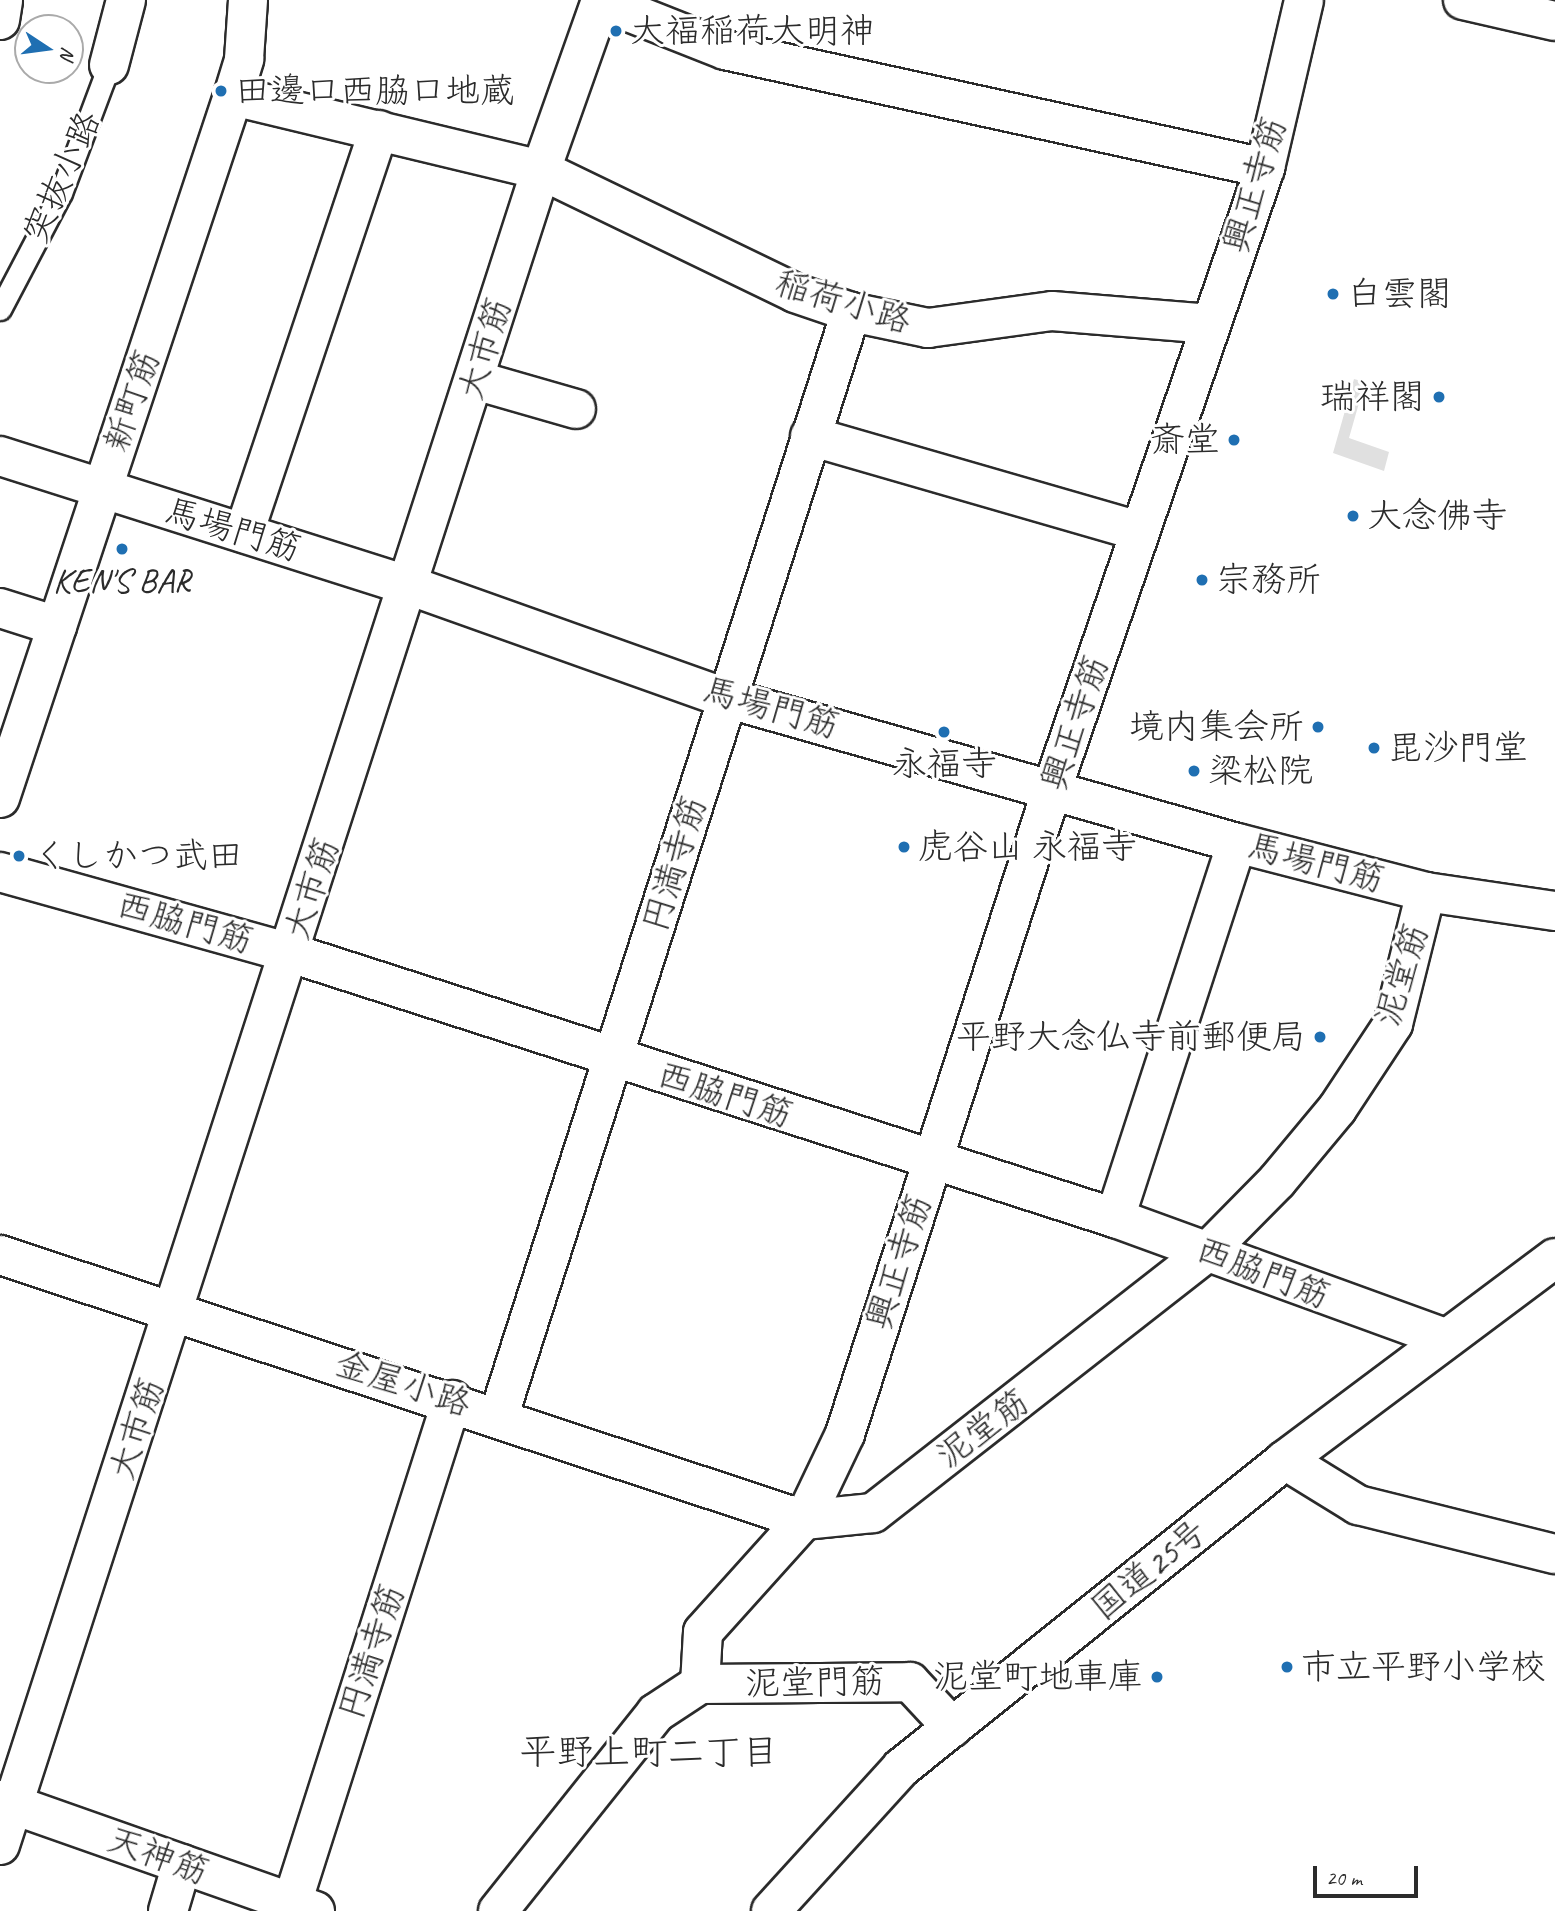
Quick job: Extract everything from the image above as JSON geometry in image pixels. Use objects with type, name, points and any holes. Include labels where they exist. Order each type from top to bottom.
[{"type":"main road","points":[[0,20],[4,0]]},
{"type":"main road","name":"突抜小路","points":[[109,65],[126,0]]},
{"type":"main road","name":"新町筋","points":[[0,798],[233,96],[244,59],[248,0]]},
{"type":"main road","name":"興正寺筋","points":[[804,1520],[845,1434],[1053,786],[1265,168],[1304,0]]},
{"type":"main road","points":[[1463,0],[1555,21]]},
{"type":"main road","name":"大市筋","points":[[0,1845],[7,1802],[176,1310],[411,586],[541,170],[599,1],[650,10],[726,50],[1265,168]]},
{"type":"main road","name":"稲荷小路","points":[[233,96],[541,170],[795,293],[851,312],[928,328],[1052,311],[1210,324]]},
{"type":"main road","points":[[244,533],[379,130]]},
{"type":"main road","name":"円満寺筋","points":[[499,1415],[851,312]]},
{"type":"main road","points":[[475,380],[576,409]]},
{"type":"main road","points":[[810,436],[1140,531]]},
{"type":"main road","name":"馬場門筋","points":[[0,456],[411,586],[726,698],[1053,786],[1237,843],[1426,892],[1555,911]]},
{"type":"main road","points":[[0,608],[57,626]]},
{"type":"main road","points":[[1115,1217],[1237,843]]},
{"type":"main road","name":"西脇門筋","points":[[0,872],[291,953],[932,1162],[1115,1217],[1444,1338]]},
{"type":"main road","name":"泥堂筋","points":[[804,1520],[873,1513],[1208,1252],[1337,1109],[1393,1024],[1426,892]]},
{"type":"main road","name":"金屋小路","points":[[0,1255],[499,1415],[804,1520]]},
{"type":"main road","name":"国道25号","points":[[771,1911],[901,1768],[1285,1460],[1444,1338],[1555,1258]]},
{"type":"main road","name":"円満寺筋","points":[[304,1907],[452,1400]]},
{"type":"main road","points":[[1285,1460],[1357,1505],[1555,1553]]},
{"type":"main road","points":[[498,1911],[656,1713],[700,1684],[702,1632],[804,1520]]},
{"type":"main road","name":"泥堂門筋","points":[[700,1684],[910,1682],[952,1727]]},
{"type":"main road","name":"天神筋","points":[[7,1802],[304,1907]]},
{"type":"main road","points":[[169,1911],[182,1864]]},
{"type":"lane","name":"突抜小路","points":[[0,309],[61,193],[109,65]]},
{"type":"shaded area","points":[[1354,379],[1365,382],[1349,438],[1389,452],[1384,471],[1333,453]]},
{"type":"place","name":"大福稲荷大明神","points":[[616,31]]},
{"type":"place","name":"田邊口西脇口地蔵","points":[[221,91]]},
{"type":"place","name":"白雲閣","points":[[1333,294]]},
{"type":"place","name":"瑞祥閣","points":[[1439,397]]},
{"type":"place","name":"斎堂","points":[[1234,440]]},
{"type":"place","name":"大念佛寺","points":[[1353,516]]},
{"type":"place","name":"KEN'S BAR","points":[[122,549]]},
{"type":"place","name":"宗務所","points":[[1202,580]]},
{"type":"place","name":"境内集会所","points":[[1318,727]]},
{"type":"place","name":"永福寺","points":[[944,732]]},
{"type":"place","name":"毘沙門堂","points":[[1374,748]]},
{"type":"place","name":"梁松院","points":[[1194,771]]},
{"type":"place","name":"虎谷山 永福寺","points":[[904,847]]},
{"type":"place","name":"くしかつ武田","points":[[19,856]]},
{"type":"place","name":"平野大念仏寺前郵便局","points":[[1320,1037]]},
{"type":"place","name":"市立平野小学校","points":[[1287,1667]]},
{"type":"place","name":"泥堂町地車庫","points":[[1157,1677]]},
{"type":"district","name":"平野上町二丁目","points":[[649,1752]]}]
